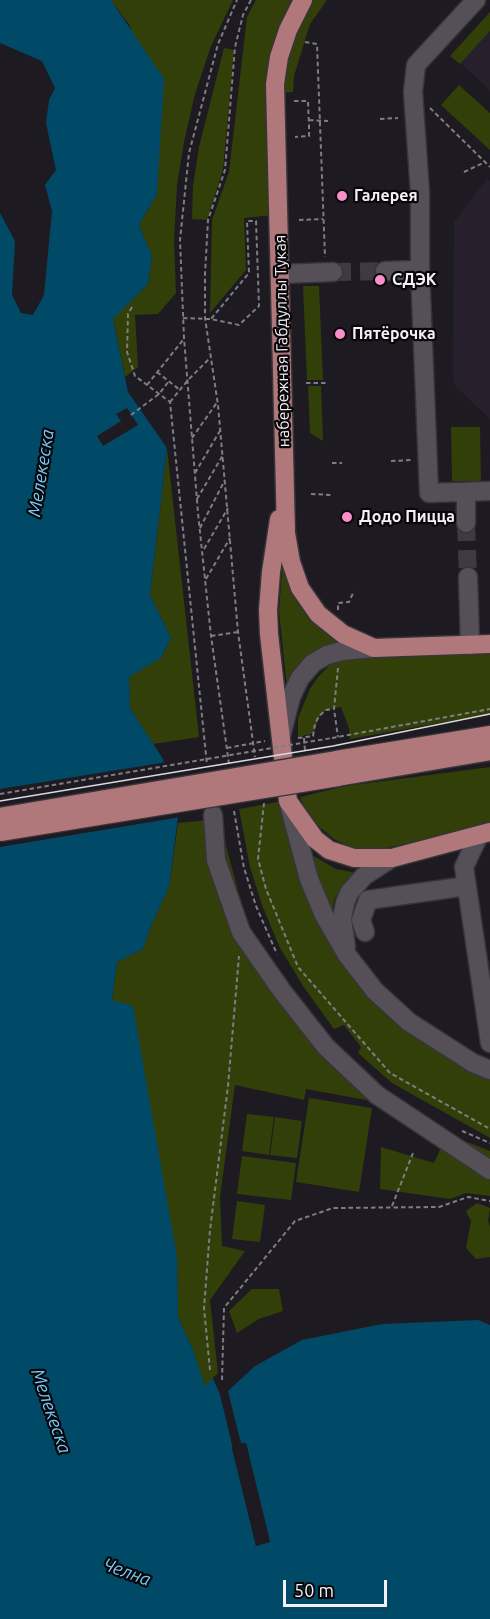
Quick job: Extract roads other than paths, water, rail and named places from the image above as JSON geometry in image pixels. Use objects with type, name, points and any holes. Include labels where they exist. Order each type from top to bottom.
[{"type":"main road","name":"набережная Габдуллы Тукая","points":[[303,0],[288,30],[279,57],[275,84],[286,533],[291,562],[300,588],[318,614],[343,634],[374,648]]},
{"type":"main road","points":[[285,487],[270,572],[268,610],[288,801],[315,839],[329,850],[354,858],[392,858],[485,834]]},
{"type":"main road","points":[[374,648],[490,644]]},
{"type":"main road","points":[[0,832],[337,768],[490,735]]},
{"type":"main road","points":[[0,818],[337,768],[490,751]]},
{"type":"street","points":[[476,0],[416,65],[413,92],[420,193],[420,270],[429,492],[490,491]]},
{"type":"street","points":[[385,271],[420,270]]},
{"type":"street","points":[[280,274],[333,272]]},
{"type":"street","points":[[466,492],[466,523]]},
{"type":"street","points":[[468,577],[470,645]]},
{"type":"street","points":[[280,738],[291,697],[300,678],[313,663],[327,655],[342,651],[374,648]]},
{"type":"street","points":[[288,801],[309,879],[324,915],[347,955],[375,991],[409,1023],[473,1063],[490,1070]]},
{"type":"street","points":[[213,815],[216,860],[241,932],[282,991],[326,1047],[377,1095],[490,1170]]},
{"type":"street","points":[[485,834],[464,867],[490,1043]]},
{"type":"street","points":[[347,955],[342,919],[349,892],[364,876],[392,858]]},
{"type":"street","points":[[365,932],[361,920],[368,900],[467,886]]},
{"type":"water","points":[[0,0],[111,0],[164,79],[157,194],[139,225],[152,256],[148,284],[113,319],[128,392],[167,448],[150,595],[171,638],[161,658],[129,677],[130,708],[163,759],[178,817],[169,887],[143,949],[117,962],[112,1000],[133,1006],[177,1257],[178,1317],[193,1350],[205,1386],[213,1378],[220,1394],[256,1546],[270,1542],[246,1443],[241,1444],[228,1391],[255,1366],[302,1340],[382,1324],[478,1320],[490,1325],[490,1619],[0,1619],[0,213],[15,241],[12,295],[21,313],[33,315],[44,295],[52,211],[45,185],[56,170],[46,123],[49,100],[55,88],[42,61],[0,43]]},
{"type":"tunnel","points":[[333,272],[385,271]]},
{"type":"tunnel","points":[[466,523],[468,577]]},
{"type":"tram line","points":[[0,801],[333,746],[490,714]]},
{"type":"place","name":"Галерея","points":[[342,196]]},
{"type":"place","name":"СДЭК","points":[[380,280]]},
{"type":"place","name":"Пятёрочка","points":[[340,334]]},
{"type":"place","name":"Додо Пицца","points":[[347,517]]},
{"type":"water label","name":"Мелекеска","points":[[41,473]]},
{"type":"water label","name":"Мелекеска","points":[[51,1411]]},
{"type":"water label","name":"Челна","points":[[127,1572]]}]
